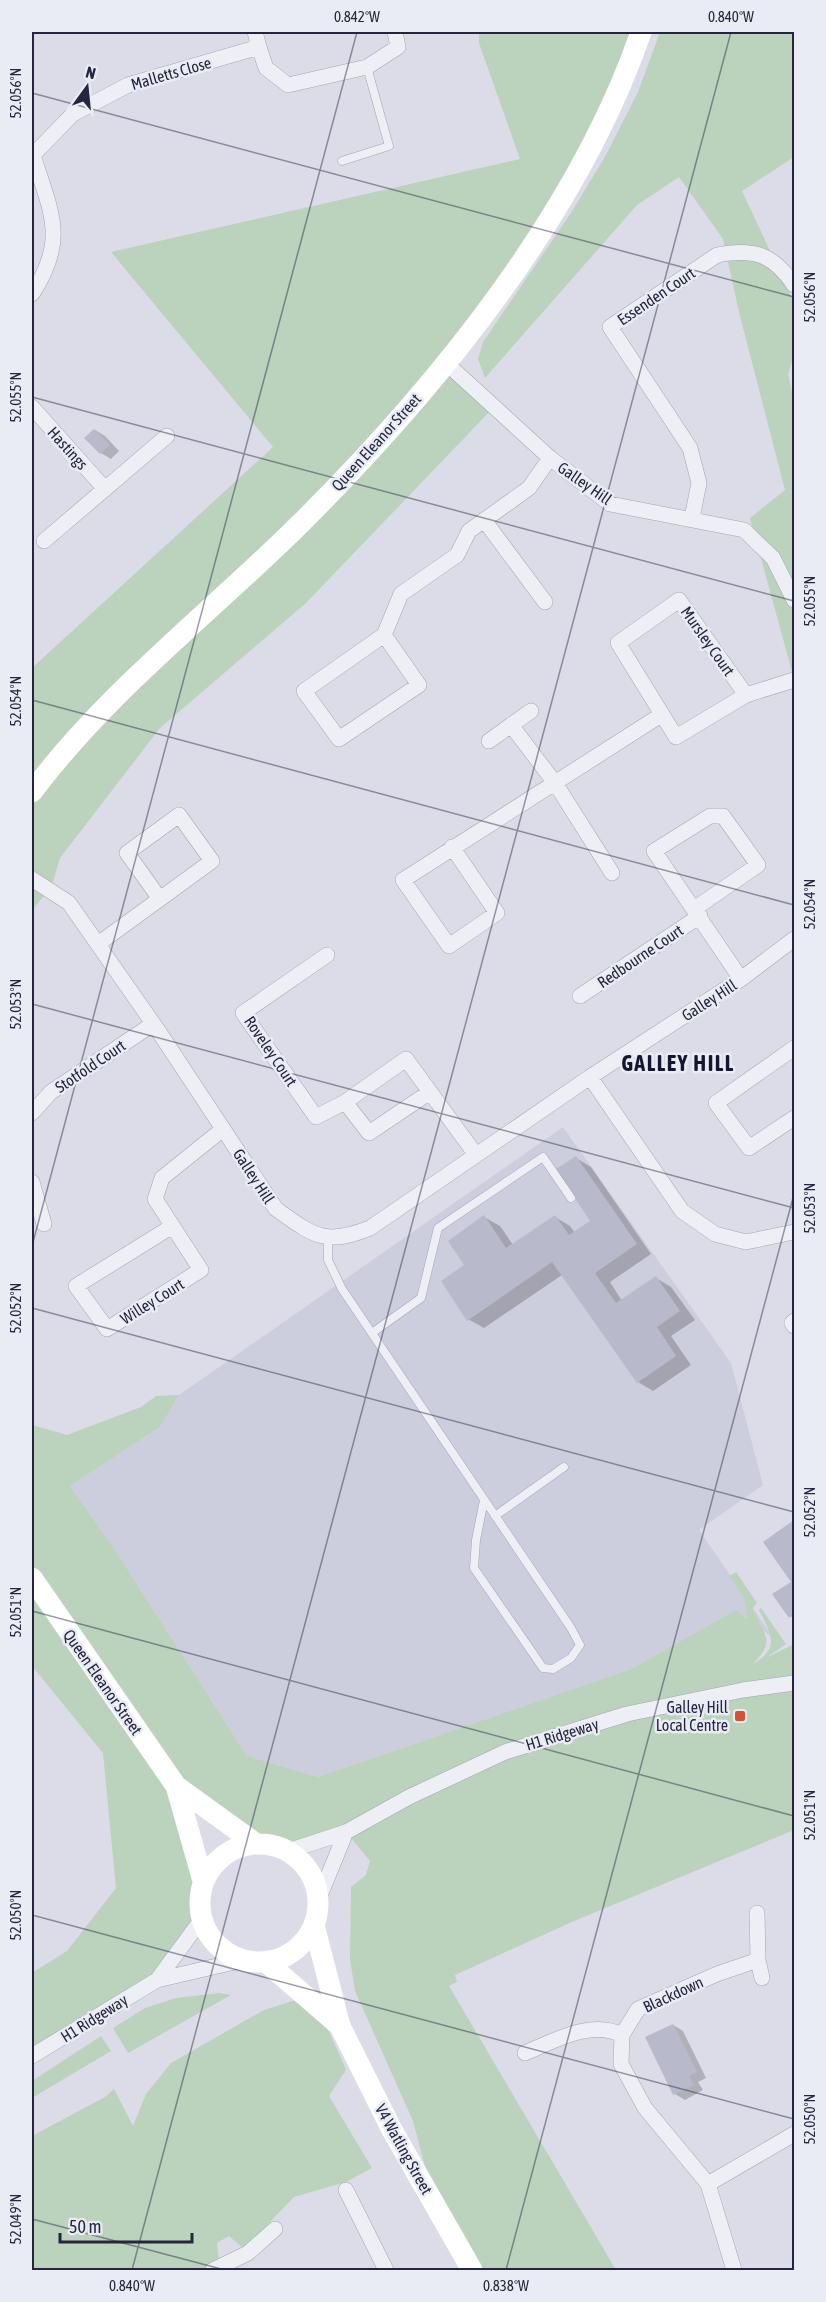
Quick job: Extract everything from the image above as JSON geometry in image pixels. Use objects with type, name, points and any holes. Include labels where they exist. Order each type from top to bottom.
[{"type":"street","points":[[255,32],[266,68],[288,85],[367,67],[398,47],[395,32]]},
{"type":"street","name":"Queen Eleanor Street","points":[[32,792],[62,751],[137,674],[304,520],[394,424],[445,363],[487,310],[583,162],[627,74],[641,32]]},
{"type":"street","name":"Malletts Close","points":[[32,155],[73,114],[128,85],[259,47]]},
{"type":"street","points":[[32,155],[54,222],[54,246],[46,272],[32,294]]},
{"type":"street","name":"Essenden Court","points":[[692,518],[699,483],[690,448],[610,327],[717,255],[736,251],[762,254],[782,266],[795,285]]},
{"type":"street","name":"Galley Hill","points":[[445,363],[550,458],[610,504],[692,518],[744,530],[773,558],[795,600]]},
{"type":"street","name":"Hastings","points":[[32,407],[105,489]]},
{"type":"street","points":[[44,541],[167,436]]},
{"type":"street","points":[[384,635],[419,685],[339,739],[304,690],[384,635],[401,594],[457,555],[469,531],[529,488],[550,458]]},
{"type":"street","points":[[484,520],[545,602]]},
{"type":"street","name":"Mursley Court","points":[[746,694],[679,600],[618,643],[676,737],[746,694],[795,680]]},
{"type":"street","points":[[489,741],[531,711]]},
{"type":"street","points":[[452,847],[497,912],[449,946],[403,880],[452,847],[661,715]]},
{"type":"street","points":[[511,725],[555,783],[612,873]]},
{"type":"street","points":[[98,944],[160,899],[212,861],[179,815],[127,853],[160,899]]},
{"type":"street","name":"Redbourne Court","points":[[580,996],[697,912],[758,865],[723,816],[710,816],[654,851],[697,912],[741,979]]},
{"type":"street","name":"Galley Hill","points":[[32,879],[69,903],[153,1023],[276,1209],[305,1229],[328,1239],[347,1237],[370,1228],[590,1077],[741,979],[795,939]]},
{"type":"street","name":"Roveley Court","points":[[327,955],[243,1013],[316,1117],[345,1102],[406,1059],[476,1155]]},
{"type":"street","name":"Stotfold Court","points":[[32,1113],[51,1092],[153,1023]]},
{"type":"street","points":[[795,1048],[716,1103],[749,1148],[795,1118]]},
{"type":"street","points":[[590,1077],[682,1211],[715,1234],[746,1242],[795,1232]]},
{"type":"street","points":[[345,1102],[369,1133],[430,1092]]},
{"type":"street","name":"Willey Court","points":[[171,1227],[76,1286],[107,1329],[201,1270],[155,1199],[162,1178],[223,1129]]},
{"type":"street","points":[[32,1182],[44,1224]]},
{"type":"street","points":[[795,1321],[792,1323],[795,1326]]},
{"type":"street","name":"Queen Eleanor Street","points":[[32,1578],[176,1786],[203,1881]]},
{"type":"street","name":"H1 Ridgeway","points":[[288,1851],[346,1832],[409,1797],[505,1752],[627,1714],[795,1683]]},
{"type":"street","name":"Queen Eleanor Street","points":[[176,1786],[255,1843]]},
{"type":"street","points":[[319,1898],[313,1876],[297,1857],[288,1851],[267,1844],[255,1843],[224,1854],[208,1872],[200,1894],[202,1919],[213,1941],[231,1956],[243,1960],[267,1962],[296,1950],[314,1926],[319,1898],[346,1832]]},
{"type":"street","points":[[757,1913],[758,1960],[762,1978]]},
{"type":"street","name":"H1 Ridgeway","points":[[157,1980],[202,1919]]},
{"type":"street","name":"V4 Watling Street","points":[[314,1926],[340,2026],[392,2130],[472,2271]]},
{"type":"street","name":"H1 Ridgeway","points":[[32,2056],[157,1980],[243,1960]]},
{"type":"street","name":"Blackdown","points":[[622,2035],[638,2009],[717,1974],[758,1960]]},
{"type":"street","name":"V4 Watling Street","points":[[267,1962],[340,2026]]},
{"type":"street","points":[[525,2053],[568,2035],[591,2030],[614,2031],[622,2035],[621,2064],[645,2108],[708,2184],[734,2271]]},
{"type":"street","points":[[708,2184],[795,2134]]},
{"type":"street","points":[[346,2190],[386,2271]]},
{"type":"street","points":[[213,2271],[248,2253],[275,2229]]},
{"type":"lane","points":[[342,161],[389,146],[367,67]]},
{"type":"lane","points":[[372,1333],[421,1298],[438,1228],[543,1157],[571,1198]]},
{"type":"lane","points":[[328,1239],[328,1260],[342,1289],[495,1516],[579,1645],[571,1658],[554,1669],[543,1668],[474,1568],[476,1540],[484,1500]]},
{"type":"lane","points":[[495,1516],[564,1467]]},
{"type":"shaded area","points":[[563,1127],[731,1363],[763,1485],[699,1530],[774,1639],[736,1610],[631,1669],[318,1777],[247,1756],[115,1550],[70,1486],[160,1427],[179,1395]]},
{"type":"green space","points":[[479,32],[641,32],[583,162],[445,362],[494,407],[306,603],[160,728],[60,858],[51,888],[32,910],[32,668],[273,447],[111,252],[520,159],[479,43]]},
{"type":"green space","points":[[660,32],[794,32],[794,157],[742,191],[794,302],[794,354],[788,374],[794,401],[794,679],[750,518],[785,490],[739,312],[723,239],[679,177],[637,205],[485,378],[478,359],[483,342],[571,213],[606,155],[638,92]]},
{"type":"green space","points":[[179,1395],[160,1427],[70,1486],[115,1550],[247,1756],[318,1777],[631,1669],[736,1610],[748,1619],[743,1596],[729,1576],[736,1572],[757,1603],[752,1609],[766,1638],[764,1649],[753,1664],[767,1652],[771,1640],[759,1610],[761,1608],[786,1644],[766,1658],[794,1644],[794,1830],[574,1921],[455,1975],[457,1982],[449,1986],[616,2270],[473,2270],[436,2208],[413,2121],[355,1991],[350,1959],[351,1887],[366,1875],[370,1861],[346,1832],[288,1851],[267,1844],[255,1843],[177,1787],[203,1881],[200,1894],[202,1919],[157,1980],[32,2056],[32,1973],[67,1951],[116,1888],[103,1753],[32,1666],[32,1425],[67,1435],[141,1407],[156,1396]]},
{"type":"green space","points":[[220,1993],[231,1995],[128,2053],[113,2028],[145,2008],[176,1998]]},
{"type":"green space","points":[[299,1999],[329,2031],[346,2070],[329,2096],[372,2168],[346,2182],[294,2197],[244,2249],[229,2236],[217,2243],[219,2262],[202,2270],[32,2270],[32,2136],[105,2097],[114,2089],[133,2126],[146,2094],[171,2063],[264,2010]]},
{"type":"green space","points":[[101,2036],[111,2051],[32,2098],[32,2081]]},
{"type":"building","points":[[94,429],[110,445],[100,454],[84,438]]},
{"type":"building","points":[[576,1156],[637,1244],[595,1273],[616,1303],[656,1276],[680,1311],[657,1327],[676,1356],[637,1383],[552,1262],[467,1321],[441,1281],[464,1265],[448,1241],[484,1215],[506,1248],[555,1215],[569,1235],[590,1221],[556,1169]]},
{"type":"building","points":[[794,1520],[794,1613],[789,1618],[772,1594],[791,1582],[763,1542]]},
{"type":"building","points":[[673,2024],[697,2072],[689,2076],[694,2085],[673,2095],[645,2037]]},
{"type":"place","name":"Galley Hill Local Centre","points":[[740,1716]]},
{"type":"district","name":"GALLEY HILL","points":[[678,1063]]}]
